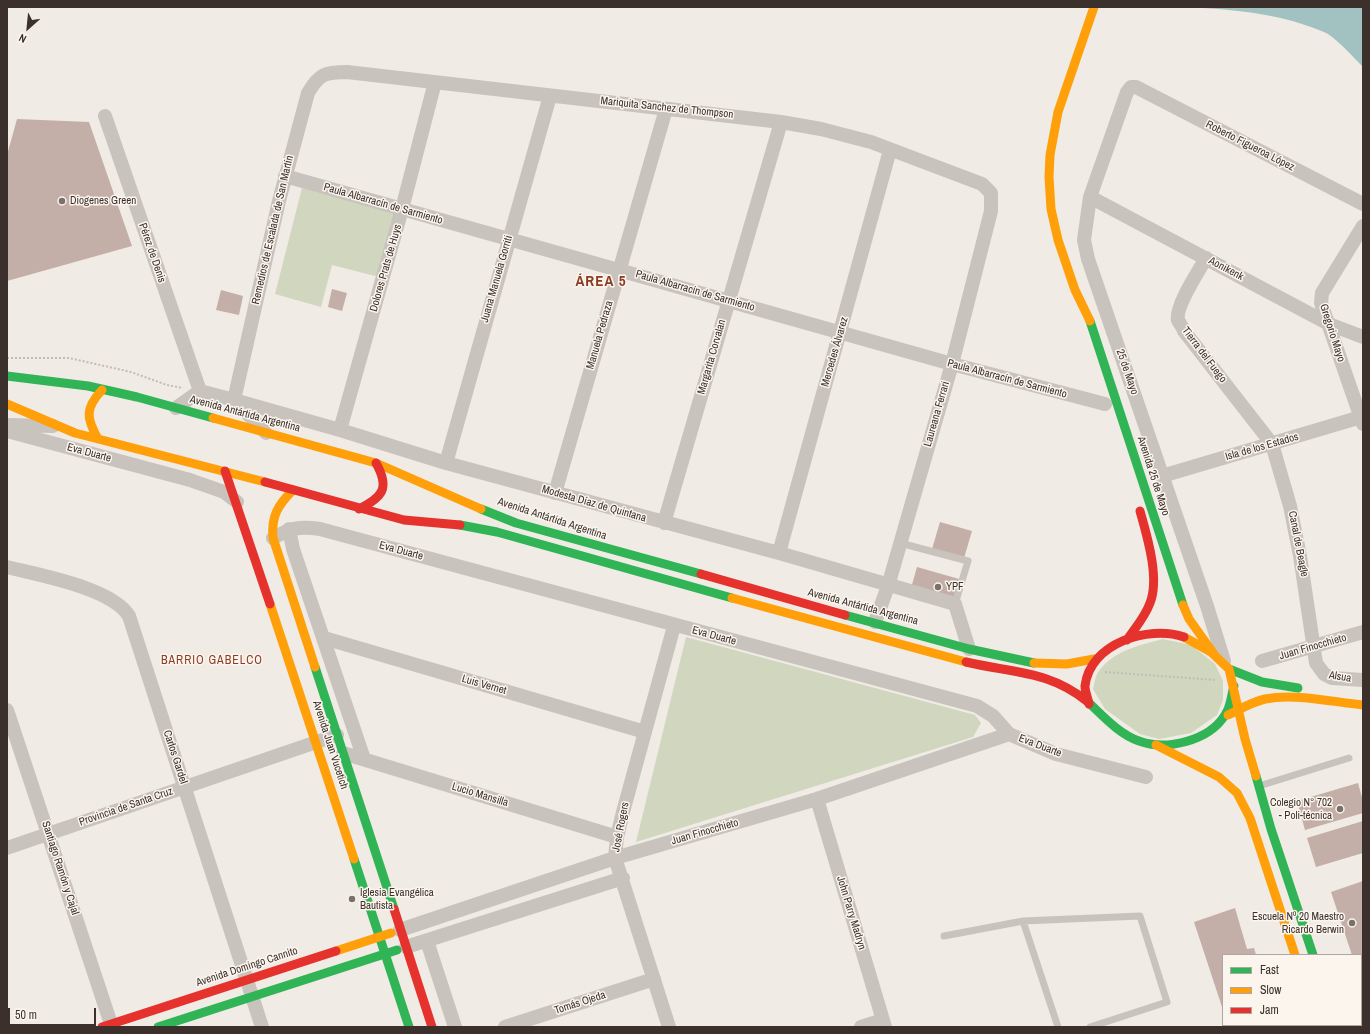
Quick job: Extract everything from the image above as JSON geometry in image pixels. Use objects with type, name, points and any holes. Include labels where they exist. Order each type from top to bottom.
[{"type":"main road","name":"Avenida 25 de Mayo","points":[[1080,324],[1078,301],[1059,243],[1052,213],[1049,177],[1051,148],[1066,91],[1094,7]]},
{"type":"main road","name":"Avenida 25 de Mayo","points":[[1078,301],[1089,318],[1180,598],[1190,619],[1222,662]]},
{"type":"main road","name":"Avenida Antártida Argentina","points":[[7,376],[102,390],[176,408],[376,463],[411,476],[516,523],[969,649],[1014,659],[1049,664],[1067,664],[1094,658]]},
{"type":"main road","points":[[98,439],[88,417],[90,404],[102,390]]},
{"type":"main road","points":[[7,404],[55,426],[98,439],[224,471],[360,509],[404,520],[466,526],[497,532],[964,662],[1047,678],[1060,682],[1089,704],[1125,735],[1156,745],[1219,776],[1237,792],[1250,818],[1295,954]]},
{"type":"main road","points":[[360,509],[373,503],[379,497],[384,487],[385,480],[376,463]]},
{"type":"main road","name":"Avenida Juan Vucetich","points":[[224,471],[237,502],[409,1027]]},
{"type":"main road","name":"Avenida Juan Vucetich","points":[[293,490],[272,514],[270,525],[273,538],[432,1027]]},
{"type":"main road","points":[[1127,640],[1148,607],[1155,587],[1144,525],[1138,504]]},
{"type":"main road","points":[[1089,704],[1085,688],[1087,672],[1094,658],[1113,645],[1151,633],[1173,634],[1191,640],[1222,662],[1252,680],[1278,686],[1309,688]]},
{"type":"main road","points":[[1222,662],[1234,686],[1238,710],[1259,786],[1313,954]]},
{"type":"main road","points":[[1224,718],[1229,707],[1234,686]]},
{"type":"main road","points":[[1156,745],[1180,742],[1202,735],[1224,718],[1250,703],[1266,698],[1363,705]]},
{"type":"main road","name":"Avenida Domingo Cannito","points":[[109,1026],[400,930]]},
{"type":"main road","points":[[158,1027],[406,947]]},
{"type":"street","name":"Mariquita Sanchez de Thompson","points":[[330,72],[347,72],[781,122],[821,129],[871,142],[982,184],[991,194]]},
{"type":"street","name":"Remedios de Escalada de San Martín","points":[[234,400],[285,176],[308,93],[317,78],[330,72]]},
{"type":"street","name":"Dolores Prats de Huys","points":[[340,430],[402,209],[435,82]]},
{"type":"street","name":"25 de Mayo","points":[[1136,87],[1131,87],[1127,92],[1090,197],[1084,240],[1088,259],[1207,606],[1222,662]]},
{"type":"street","name":"Roberto Figueroa López","points":[[1136,87],[1363,204]]},
{"type":"street","name":"Juana Manuela Gorriti","points":[[446,463],[550,96]]},
{"type":"street","name":"Manuela Pedraza","points":[[555,493],[618,270],[666,109]]},
{"type":"street","name":"Pérez de Denis","points":[[105,116],[200,391]]},
{"type":"street","name":"Margarita Corvalan","points":[[664,523],[781,122]]},
{"type":"street","name":"Mercedes Álvarez","points":[[779,554],[890,150]]},
{"type":"street","name":"Paula Albarracín de Sarmiento","points":[[285,176],[952,364],[1105,404]]},
{"type":"street","name":"Laureana Ferrari","points":[[875,622],[888,586],[952,364],[991,211],[991,194]]},
{"type":"street","name":"Aonikenk","points":[[1090,197],[1328,324],[1363,337]]},
{"type":"street","name":"Gregorio Mayo","points":[[1362,420],[1321,303],[1322,293],[1363,226]]},
{"type":"street","name":"Tierra del Fuego","points":[[1206,258],[1186,294],[1178,319],[1184,331],[1272,444]]},
{"type":"street","name":"Modesta Díaz de Quintana","points":[[200,391],[340,430],[446,463],[779,554],[955,604]]},
{"type":"street","points":[[176,408],[200,391]]},
{"type":"street","points":[[234,400],[267,433]]},
{"type":"street","name":"Isla de los Estados","points":[[1162,476],[1362,420]]},
{"type":"street","points":[[7,425],[55,426]]},
{"type":"street","name":"Eva Duarte","points":[[7,431],[190,480],[224,492],[237,502]]},
{"type":"street","name":"Canal de Beagle","points":[[1272,444],[1290,506],[1307,591],[1313,647]]},
{"type":"street","name":"Eva Duarte","points":[[273,538],[290,529],[304,527],[320,529],[674,626],[977,706],[993,716],[1009,734],[1056,754],[1146,777]]},
{"type":"street","points":[[290,529],[293,549],[364,759]]},
{"type":"street","name":"Carlos Gardel","points":[[7,567],[70,584],[110,598],[123,607],[129,616],[262,1027]]},
{"type":"street","points":[[955,604],[969,649]]},
{"type":"street","name":"José Rogers","points":[[669,1027],[623,878],[615,858],[617,837],[674,626]]},
{"type":"street","name":"Juan Finocchieto","points":[[1262,661],[1363,632]]},
{"type":"street","name":"Luis Vernet","points":[[324,638],[645,732]]},
{"type":"street","name":"Alsua","points":[[1313,647],[1316,663],[1324,674],[1332,678],[1363,680]]},
{"type":"street","name":"Santiago Ramón y Cajal","points":[[7,710],[109,1026]]},
{"type":"street","name":"Juan Finocchieto","points":[[400,930],[615,858],[817,799],[1009,734]]},
{"type":"street","name":"Provincia de Santa Cruz","points":[[7,848],[337,735]]},
{"type":"street","name":"Lucio Mansilla","points":[[343,753],[617,837]]},
{"type":"street","name":"John Parry Madryn","points":[[817,799],[884,1023]]},
{"type":"street","points":[[406,947],[623,878]]},
{"type":"street","points":[[427,941],[455,1027]]},
{"type":"street","name":"Tomás Ojeda","points":[[505,1027],[654,979]]},
{"type":"street","points":[[860,1027],[884,1023]]},
{"type":"lane","points":[[900,543],[968,561],[955,604]]},
{"type":"lane","points":[[1259,786],[1349,758]]},
{"type":"lane","points":[[944,936],[1022,921],[1140,916],[1167,1002],[1090,1027]]},
{"type":"lane","points":[[1022,921],[1058,1027]]},
{"type":"path","points":[[7,358],[69,358],[131,372],[167,385],[200,391]]},
{"type":"path","points":[[1087,672],[1223,681]]},
{"type":"green space","points":[[302,188],[396,212],[379,277],[332,265],[321,307],[275,294]]},
{"type":"green space","points":[[686,637],[975,715],[981,723],[973,737],[636,842]]},
{"type":"green space","points":[[1163,639],[1191,645],[1215,664],[1223,681],[1223,700],[1217,715],[1191,733],[1159,739],[1140,734],[1105,709],[1093,689],[1098,673],[1112,658],[1128,650]]},
{"type":"water","points":[[1172,7],[1363,7],[1363,67],[1342,45],[1328,34],[1320,30],[1277,17],[1242,11]]},
{"type":"building","name":"Diogenes Green","points":[[17,119],[89,122],[132,246],[7,281],[7,155]]},
{"type":"building","points":[[332,289],[347,293],[342,311],[328,307]]},
{"type":"building","points":[[221,290],[243,296],[239,315],[216,310]]},
{"type":"building","points":[[940,522],[972,531],[964,558],[932,549]]},
{"type":"building","points":[[917,567],[959,579],[953,600],[911,588]]},
{"type":"building","points":[[1358,783],[1363,801],[1363,813],[1305,830],[1297,801]]},
{"type":"building","points":[[1363,821],[1363,853],[1316,867],[1307,838]]},
{"type":"building","name":"Escuela Nº 20 Maestro Ricardo Berwin","points":[[1363,881],[1363,986],[1362,954],[1352,954],[1331,892]]},
{"type":"building","points":[[1235,908],[1247,949],[1254,948],[1256,954],[1222,954],[1222,1007],[1194,922]]},
{"type":"building","points":[[1272,1026],[1272,1027],[1228,1027]]},
{"type":"traffic: fast","points":[[1090,321],[1183,605]]},
{"type":"traffic: fast","points":[[7,376],[88,386],[137,397],[213,418]]},
{"type":"traffic: fast","points":[[481,509],[516,523],[701,574]]},
{"type":"traffic: fast","points":[[460,525],[497,532],[732,598]]},
{"type":"traffic: fast","points":[[845,615],[969,649],[1034,663]]},
{"type":"traffic: fast","points":[[315,667],[394,909]]},
{"type":"traffic: fast","points":[[1229,669],[1262,682],[1298,688]]},
{"type":"traffic: fast","points":[[1088,702],[1112,724],[1132,738],[1150,744],[1174,744],[1186,742],[1198,737],[1218,724],[1229,708],[1234,686]]},
{"type":"traffic: fast","points":[[1256,776],[1271,829],[1313,954]]},
{"type":"traffic: fast","points":[[354,859],[409,1027]]},
{"type":"traffic: fast","points":[[158,1027],[397,950]]},
{"type":"traffic: slow","points":[[1090,321],[1075,290],[1058,240],[1051,209],[1049,177],[1050,155],[1058,112],[1094,7]]},
{"type":"traffic: slow","points":[[98,439],[91,425],[89,413],[96,396],[102,390]]},
{"type":"traffic: slow","points":[[7,404],[75,433],[265,482]]},
{"type":"traffic: slow","points":[[213,418],[376,463],[481,509]]},
{"type":"traffic: slow","points":[[293,490],[283,501],[274,517],[273,538],[315,667]]},
{"type":"traffic: slow","points":[[732,598],[966,662]]},
{"type":"traffic: slow","points":[[270,604],[354,859]]},
{"type":"traffic: slow","points":[[1183,605],[1189,619],[1214,654]]},
{"type":"traffic: slow","points":[[1184,637],[1211,652],[1229,669],[1245,739],[1256,776]]},
{"type":"traffic: slow","points":[[1034,663],[1067,664],[1094,659]]},
{"type":"traffic: slow","points":[[1228,715],[1255,702],[1277,697],[1301,697],[1363,705]]},
{"type":"traffic: slow","points":[[1156,745],[1219,777],[1237,793],[1250,818],[1295,954]]},
{"type":"traffic: slow","points":[[336,951],[391,933]]},
{"type":"traffic: jam","points":[[359,509],[374,500],[382,491],[383,479],[376,463]]},
{"type":"traffic: jam","points":[[225,471],[270,604]]},
{"type":"traffic: jam","points":[[265,482],[404,520],[460,525]]},
{"type":"traffic: jam","points":[[1127,640],[1145,613],[1153,593],[1153,569],[1146,532],[1140,511]]},
{"type":"traffic: jam","points":[[701,574],[845,615]]},
{"type":"traffic: jam","points":[[1089,704],[1085,690],[1089,671],[1109,648],[1138,636],[1170,634],[1184,637]]},
{"type":"traffic: jam","points":[[966,662],[1044,678],[1059,684],[1088,702]]},
{"type":"traffic: jam","points":[[394,909],[432,1027]]},
{"type":"traffic: jam","points":[[102,1027],[336,951]]},
{"type":"place","name":"Diogenes Green","points":[[62,201]]},
{"type":"place","name":"YPF","points":[[938,587]]},
{"type":"place","name":"Colegio N° 702 - Poli-técnica","points":[[1340,809]]},
{"type":"place","name":"Iglesia Evangélica Bautista","points":[[352,899]]},
{"type":"place","name":"Escuela Nº 20 Maestro Ricardo Berwin","points":[[1352,923]]},
{"type":"district","name":"ÁREA 5","points":[[601,282]]},
{"type":"district","name":"BARRIO GABELCO","points":[[212,661]]}]
